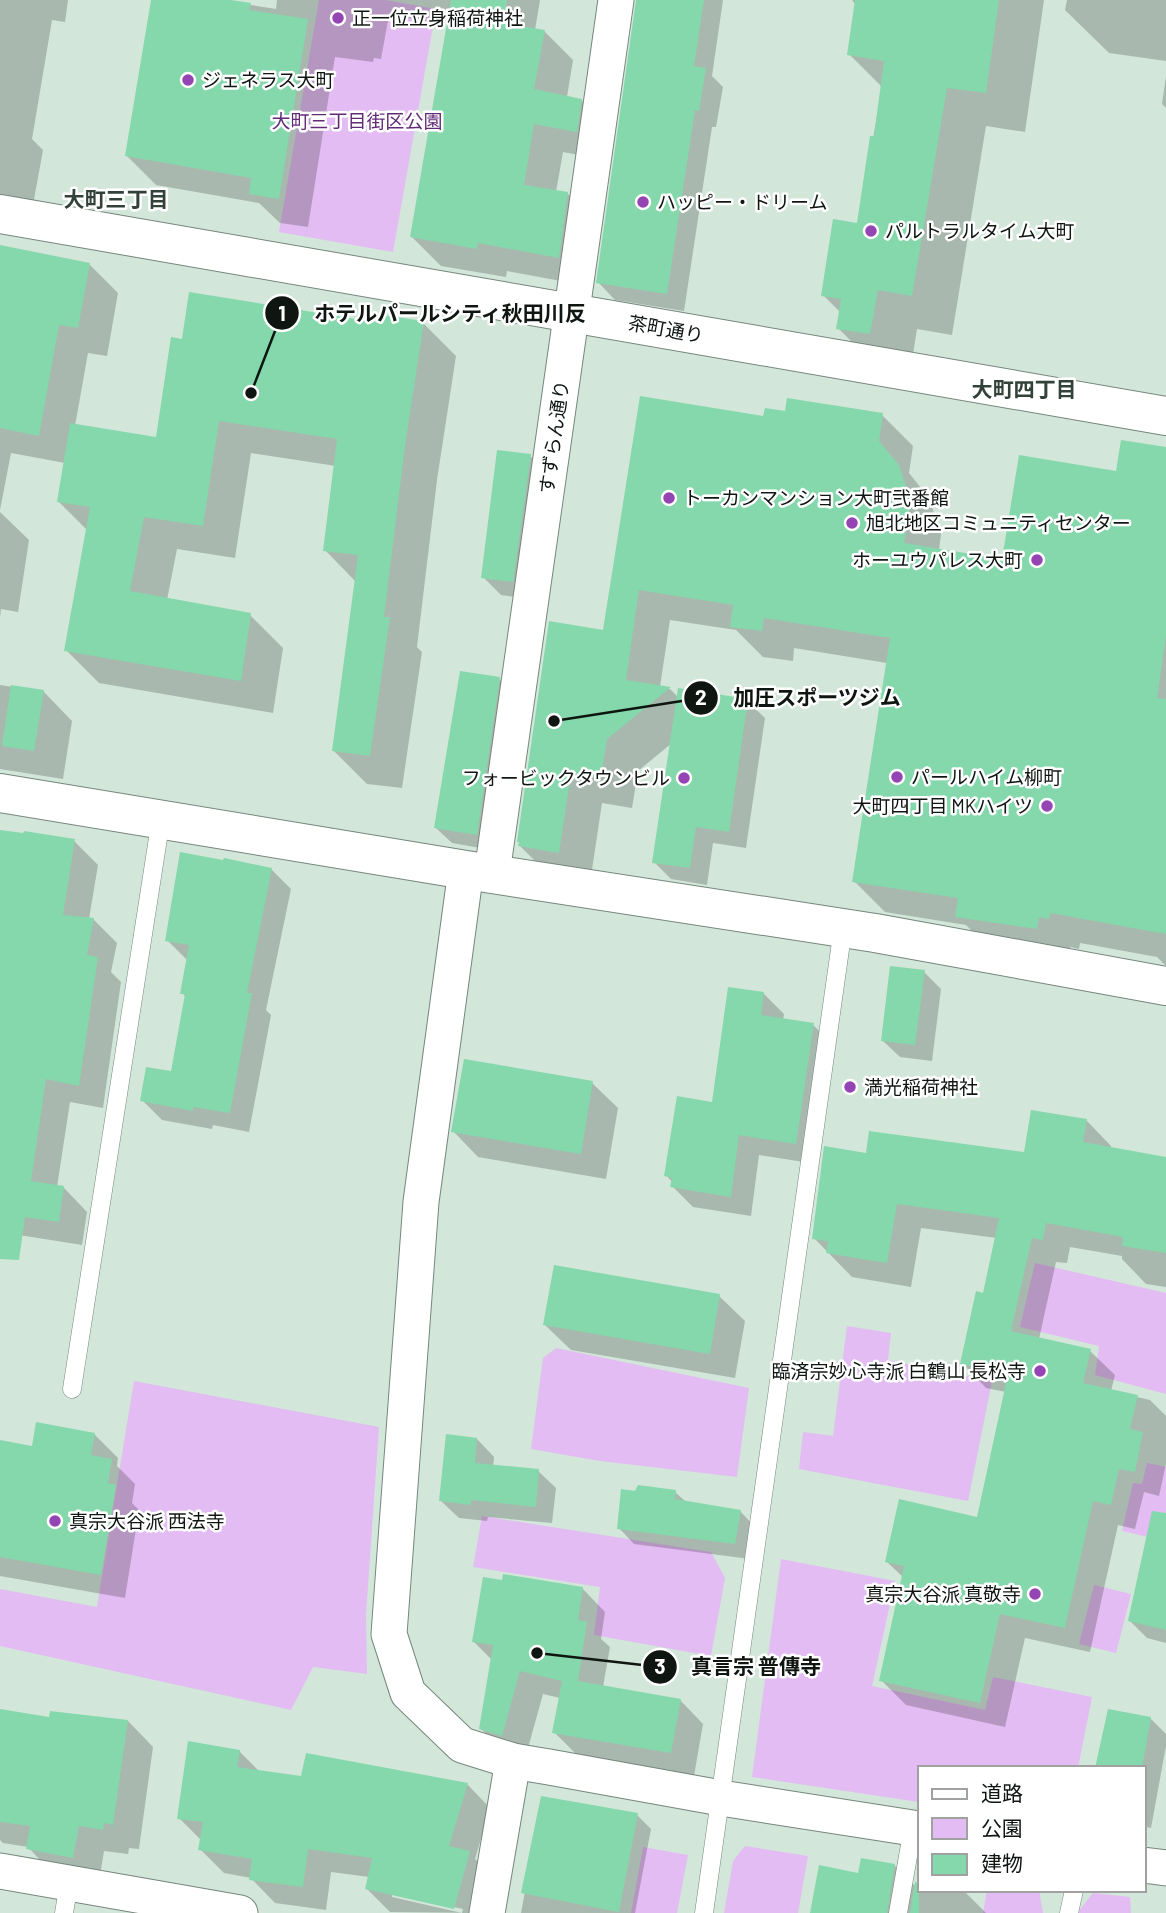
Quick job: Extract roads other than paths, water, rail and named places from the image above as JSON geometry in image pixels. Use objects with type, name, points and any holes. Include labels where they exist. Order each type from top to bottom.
[{"type":"street","name":"すずらん通り","points":[[616,0],[571,313],[479,872],[421,1202],[389,1634],[408,1693],[462,1745],[513,1761],[721,1798],[916,1828]]},
{"type":"street","name":"茶町通り","points":[[0,214],[1166,416]]},
{"type":"street","points":[[0,793],[479,872],[843,928],[1166,986]]},
{"type":"street","points":[[487,1913],[513,1761]]},
{"type":"street","points":[[1145,1865],[1166,1868]]},
{"type":"street","points":[[0,1871],[66,1898],[240,1913]]},
{"type":"lane","points":[[72,1389],[161,819]]},
{"type":"lane","points":[[704,1913],[843,928]]},
{"type":"lane","points":[[898,1913],[916,1828]]},
{"type":"lane","points":[[1069,1913],[1074,1892]]},
{"type":"place","name":"正一位立身稲荷神社","points":[[338,18]]},
{"type":"place","name":"ジェネラス大町","points":[[188,80]]},
{"type":"place","name":"ハッピー・ドリーム","points":[[643,202]]},
{"type":"place","name":"パルトラルタイム大町","points":[[871,231]]},
{"type":"place","name":"ホテルパールシティ秋田川反","points":[[251,393]]},
{"type":"place","name":"トーカンマンション大町弐番館","points":[[669,498]]},
{"type":"place","name":"旭北地区コミュニティセンター","points":[[852,523]]},
{"type":"place","name":"ホーユウパレス大町","points":[[1037,560]]},
{"type":"place","name":"加圧スポーツジム","points":[[554,721]]},
{"type":"place","name":"パールハイム柳町","points":[[897,777]]},
{"type":"place","name":"フォービックタウンビル","points":[[684,778]]},
{"type":"place","name":"大町四丁目 MKハイツ","points":[[1047,806]]},
{"type":"place","name":"満光稲荷神社","points":[[850,1087]]},
{"type":"place","name":"臨済宗妙心寺派 白鶴山 長松寺","points":[[1040,1371]]},
{"type":"place","name":"真宗大谷派 西法寺","points":[[55,1521]]},
{"type":"place","name":"真宗大谷派 真敬寺","points":[[1035,1594]]},
{"type":"place","name":"真言宗 普傳寺","points":[[537,1653]]},
{"type":"district","name":"大町三丁目","points":[[116,200]]},
{"type":"district","name":"大町四丁目","points":[[1024,390]]},
{"type":"park label","name":"大町三丁目街区公園","points":[[357,121]]}]
